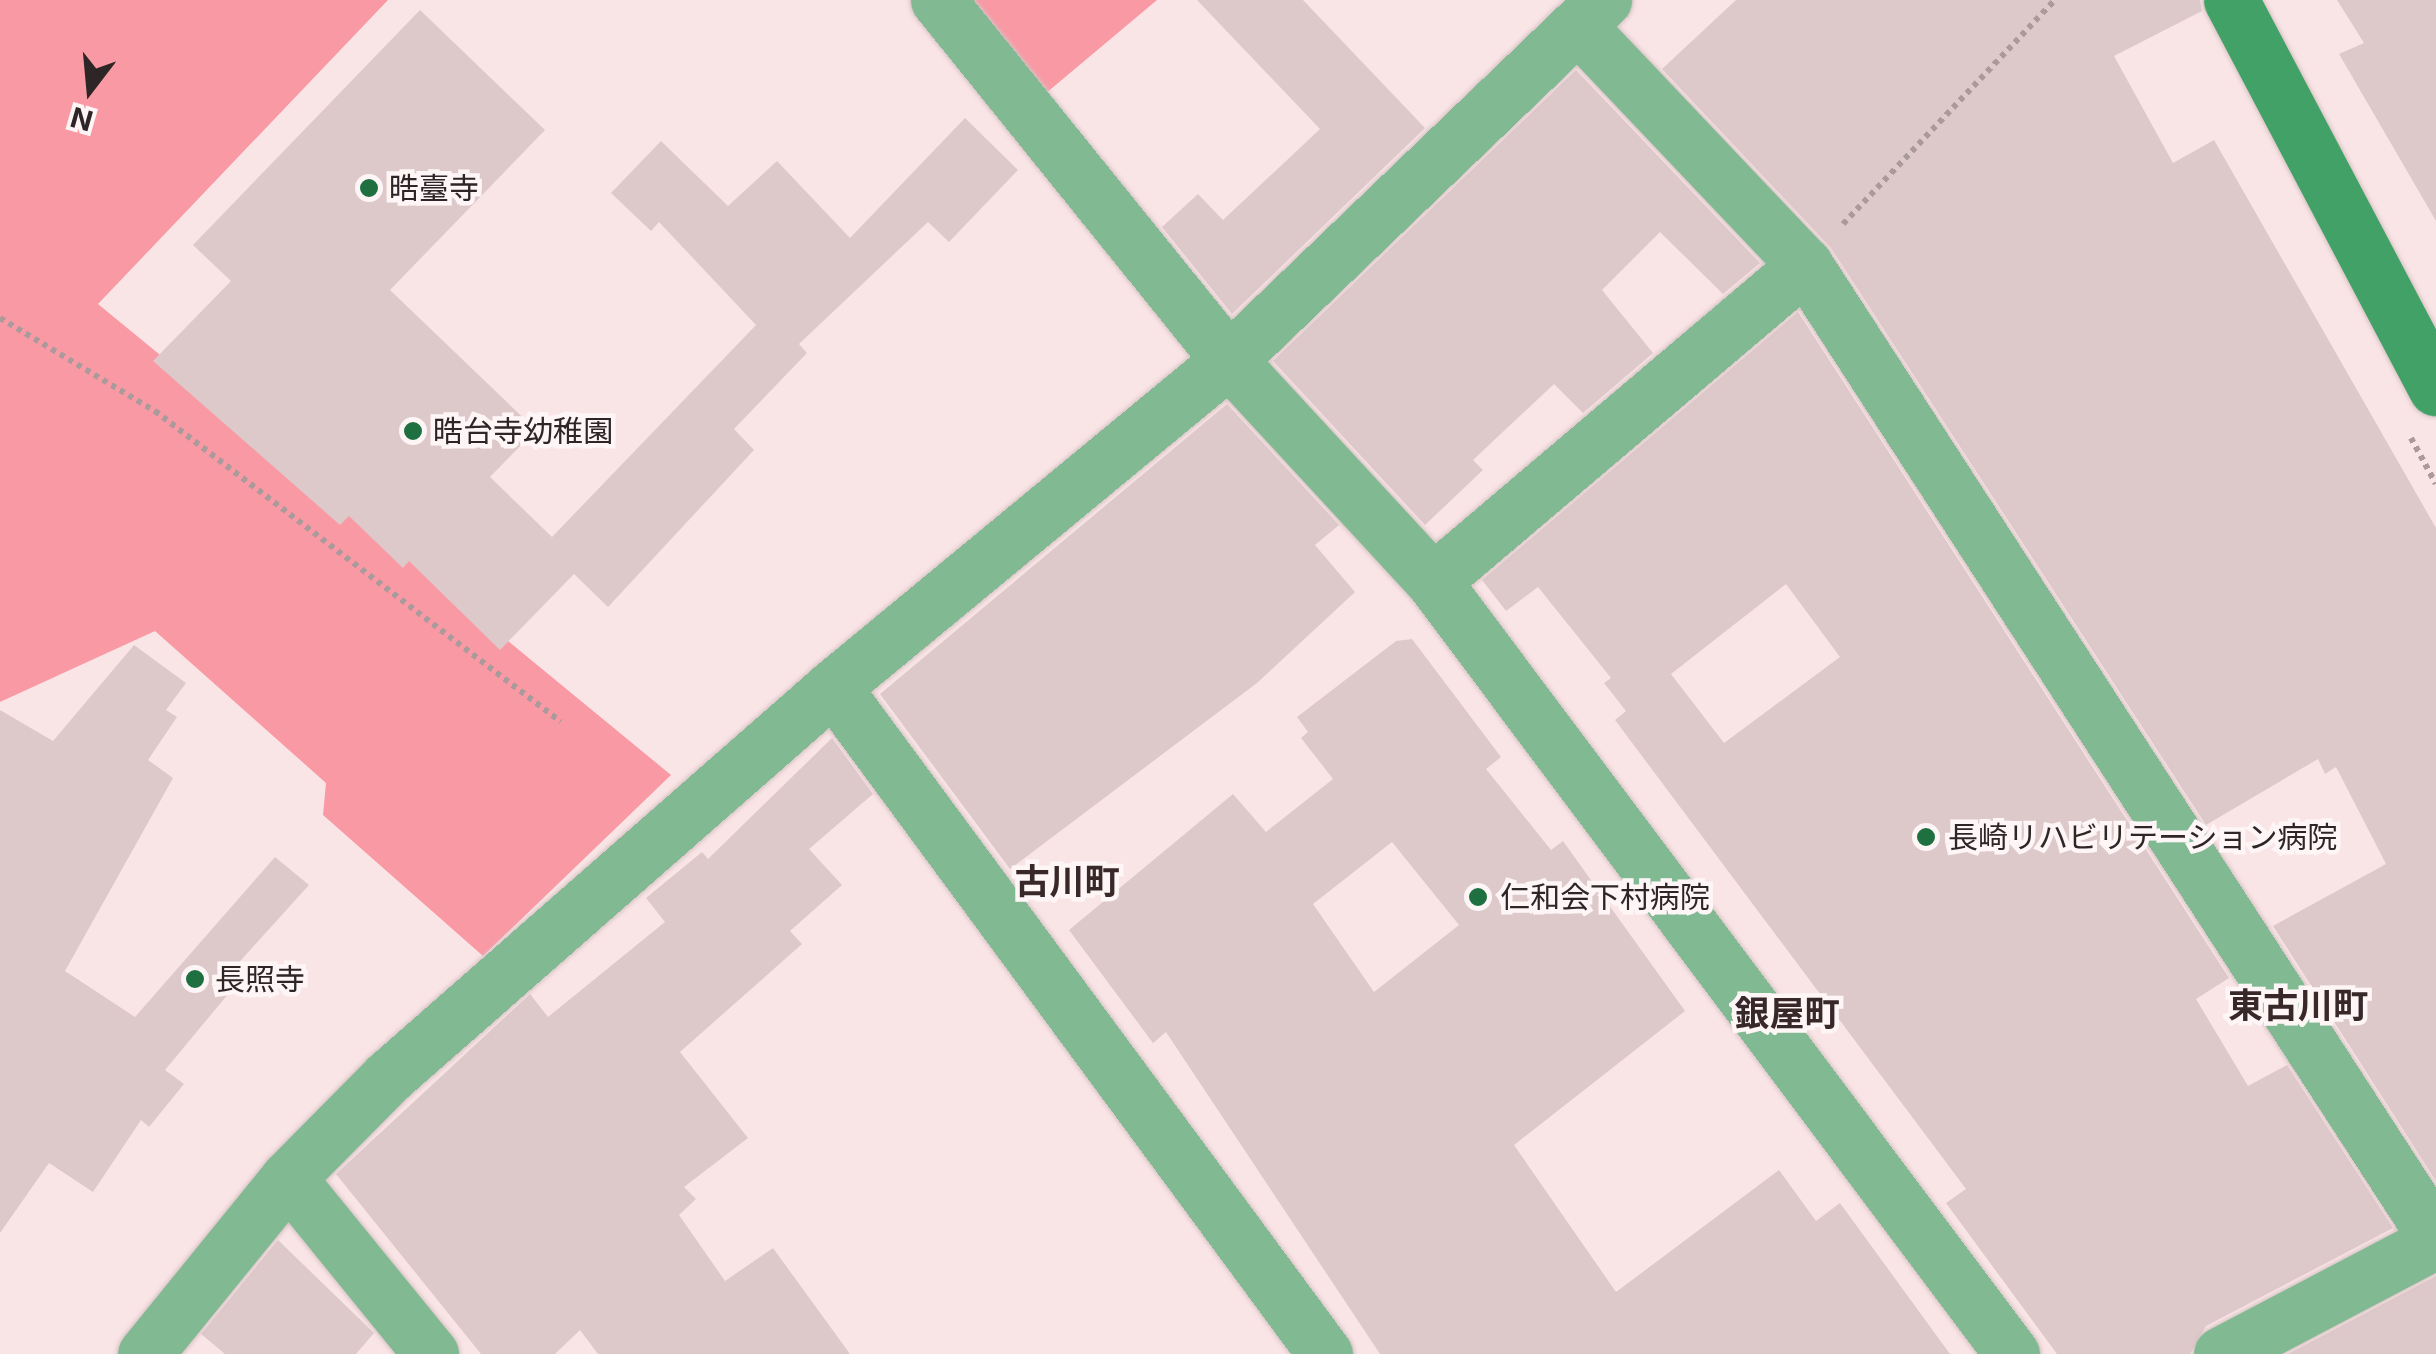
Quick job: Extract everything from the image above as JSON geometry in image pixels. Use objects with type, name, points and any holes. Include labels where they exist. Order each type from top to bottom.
[{"type":"street","points":[[938,0],[1229,360],[1433,581],[2012,1354]]},
{"type":"street","points":[[2231,0],[2436,388]]},
{"type":"street","points":[[145,1354],[288,1178],[388,1077],[833,687],[1229,360],[1591,14],[1805,265],[2436,1240],[2221,1354]]},
{"type":"street","points":[[1433,581],[1805,265]]},
{"type":"street","points":[[833,687],[1325,1354]]},
{"type":"street","points":[[288,1178],[430,1354]]},
{"type":"path","points":[[1805,265],[2055,0]]},
{"type":"path","points":[[0,318],[155,411],[560,722]]},
{"type":"shaded area","points":[[0,0],[388,0],[98,304],[671,775],[483,956],[323,815],[326,783],[155,631],[0,702]]},
{"type":"shaded area","points":[[962,0],[1157,0],[1045,94]]},
{"type":"building","points":[[1197,0],[1303,0],[1425,128],[1232,314],[1162,227],[1198,194],[1223,220],[1320,129]]},
{"type":"building","points":[[1736,0],[2200,0],[2202,11],[2114,56],[2173,163],[2214,140],[2436,528],[2436,1181],[2273,926],[2386,864],[2336,767],[2325,774],[2318,759],[2206,825],[1831,248],[1662,69]]},
{"type":"building","points":[[2337,0],[2436,0],[2436,221],[2339,54],[2364,43]]},
{"type":"building","points":[[420,10],[545,130],[390,290],[536,430],[490,477],[552,537],[756,325],[659,222],[651,231],[611,193],[661,141],[728,206],[777,161],[850,238],[965,118],[1018,170],[949,242],[928,222],[799,344],[807,353],[734,429],[754,450],[608,607],[574,574],[500,650],[409,561],[403,568],[349,516],[340,525],[153,361],[231,281],[193,245]]},
{"type":"building","points":[[1576,70],[1760,263],[1723,294],[1660,232],[1602,290],[1653,353],[1583,413],[1554,384],[1473,460],[1483,470],[1425,525],[1273,361]]},
{"type":"building","points":[[1798,312],[2229,978],[2196,999],[2248,1086],[2287,1065],[2393,1228],[2206,1326],[2190,1354],[2057,1354],[1946,1203],[1966,1189],[1615,720],[1626,711],[1604,683],[1611,678],[1538,587],[1506,611],[1482,580]],"holes":[[[1786,584],[1840,657],[1724,743],[1671,674]]]},
{"type":"building","points":[[1227,404],[1339,525],[1315,545],[1355,592],[1257,683],[1010,869],[880,694]]},
{"type":"building","points":[[1412,639],[1501,757],[1486,769],[1551,850],[1563,841],[1685,1011],[1514,1145],[1616,1292],[1779,1170],[1816,1221],[1840,1203],[1950,1354],[1380,1354],[1166,1032],[1153,1043],[1069,930],[1233,794],[1266,832],[1333,779],[1301,738],[1308,732],[1297,717],[1396,641]],"holes":[[[1392,842],[1459,925],[1374,992],[1313,904]]]},
{"type":"building","name":"長照寺","points":[[134,645],[186,683],[166,710],[177,717],[148,760],[173,778],[65,971],[135,1017],[275,857],[309,885],[224,979],[234,987],[165,1070],[184,1084],[149,1127],[141,1120],[93,1192],[49,1163],[0,1233],[0,710],[53,741]]},
{"type":"building","points":[[832,738],[873,794],[809,849],[842,885],[790,931],[802,944],[680,1052],[748,1138],[684,1187],[696,1199],[679,1215],[725,1281],[773,1248],[850,1354],[598,1354],[580,1330],[555,1354],[481,1354],[336,1174],[530,994],[548,1017],[665,922],[646,898],[702,852],[708,859]]},
{"type":"building","points":[[278,1240],[374,1333],[356,1354],[225,1354],[201,1334]]},
{"type":"building","points":[[2436,1276],[2436,1354],[2288,1354]]},
{"type":"place","name":"晧臺寺","points":[[369,188]]},
{"type":"place","name":"晧台寺幼稚園","points":[[413,431]]},
{"type":"place","name":"長崎リハビリテーション病院","points":[[1926,837]]},
{"type":"place","name":"仁和会下村病院","points":[[1478,897]]},
{"type":"place","name":"長照寺","points":[[195,979]]},
{"type":"district","name":"古川町","points":[[1067,881]]},
{"type":"district","name":"東古川町","points":[[2298,1005]]},
{"type":"district","name":"銀屋町","points":[[1787,1013]]}]
